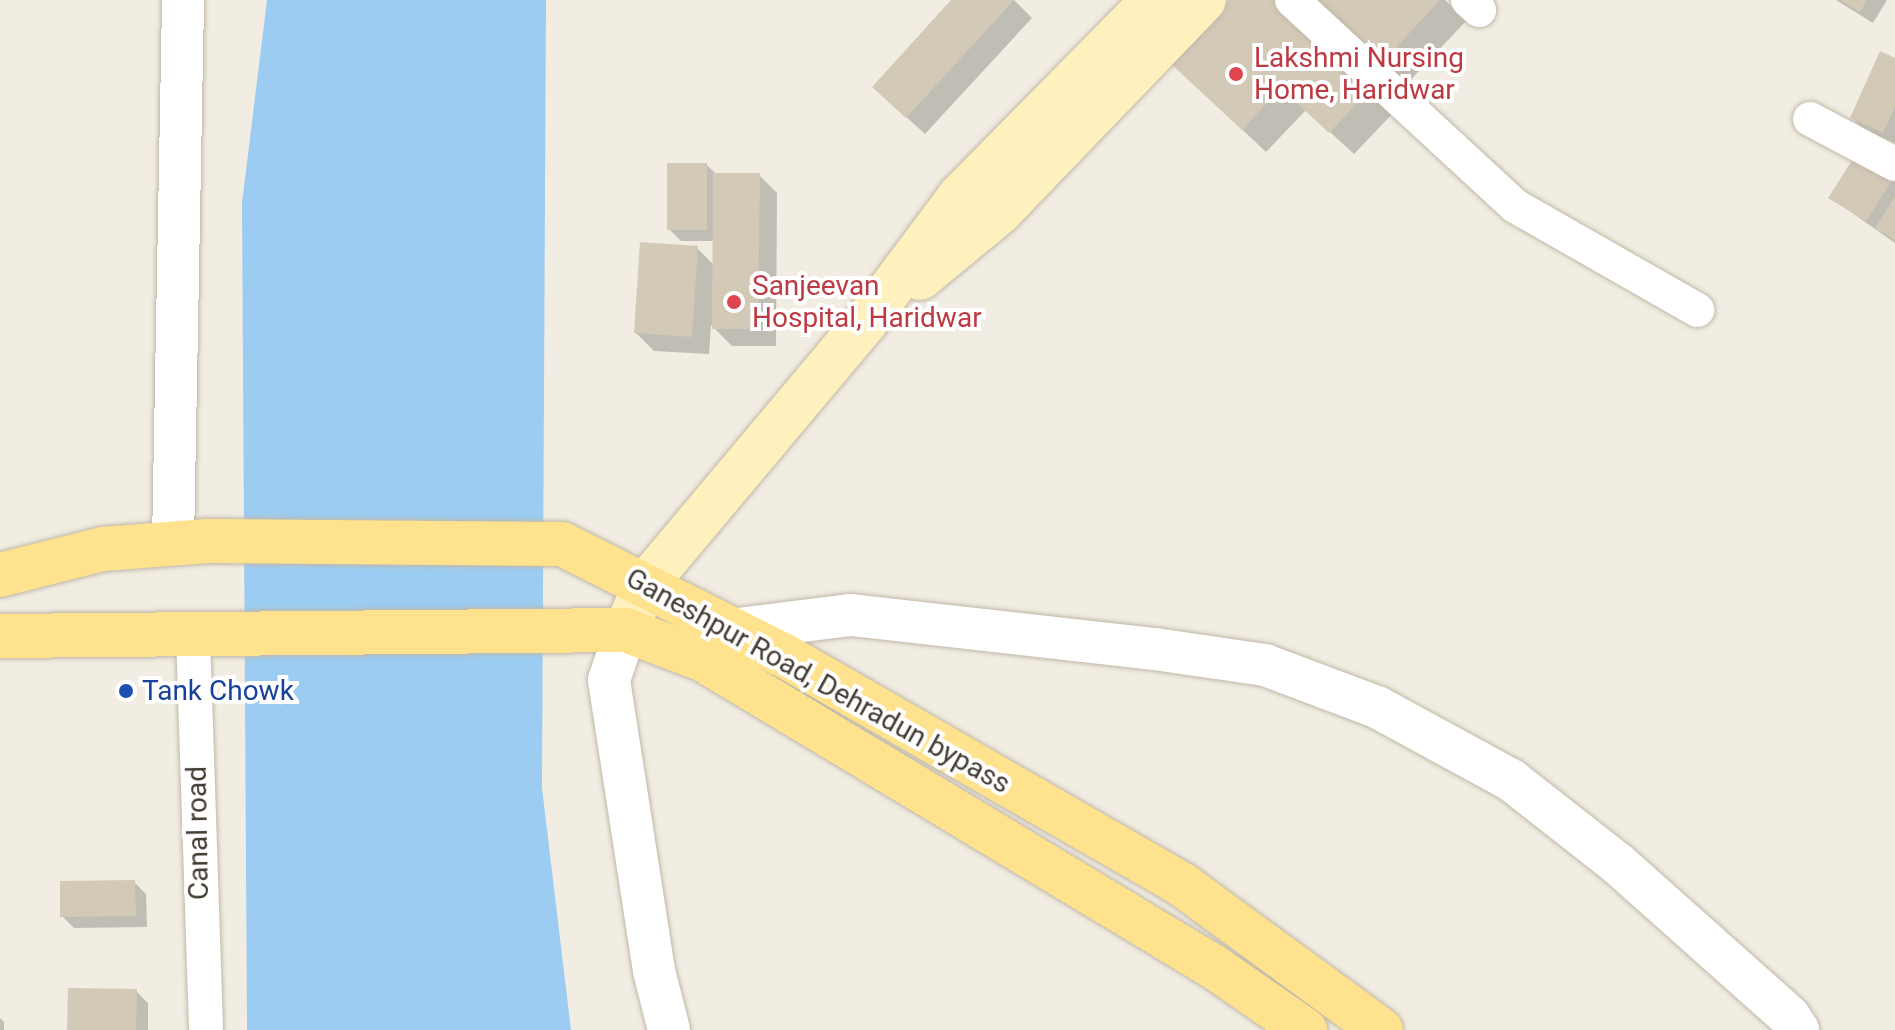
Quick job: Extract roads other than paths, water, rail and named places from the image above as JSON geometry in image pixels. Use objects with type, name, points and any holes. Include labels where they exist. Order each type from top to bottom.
[{"type":"main road","points":[[626,630],[645,585],[865,323],[960,196],[1153,0]]},
{"type":"main road","points":[[865,323],[1000,212],[1204,0]]},
{"type":"main road","name":"Ganeshpur Road, Dehradun bypass","points":[[0,575],[103,549],[190,542],[562,544],[730,630],[1184,886],[1381,1030]]},
{"type":"main road","points":[[0,636],[626,630],[704,660],[1214,967],[1305,1030]]},
{"type":"street","points":[[183,0],[190,542]]},
{"type":"street","points":[[1292,0],[1515,206],[1697,310]]},
{"type":"street","points":[[1810,119],[1895,164]]},
{"type":"street","points":[[730,630],[851,615],[1155,649],[1265,665],[1377,707],[1511,780],[1617,863],[1798,1030]]},
{"type":"street","points":[[626,630],[609,680],[654,971],[669,1030]]},
{"type":"street","name":"Canal road","points":[[206,1030],[209,636]]},
{"type":"water","points":[[267,0],[546,0],[542,788],[571,1030],[247,1030],[242,203]]},
{"type":"place","name":"Lakshmi Nursing Home, Haridwar","points":[[1236,74]]},
{"type":"place","name":"Sanjeevan Hospital, Haridwar","points":[[734,302]]},
{"type":"place","name":"Tank Chowk","points":[[126,691]]}]
